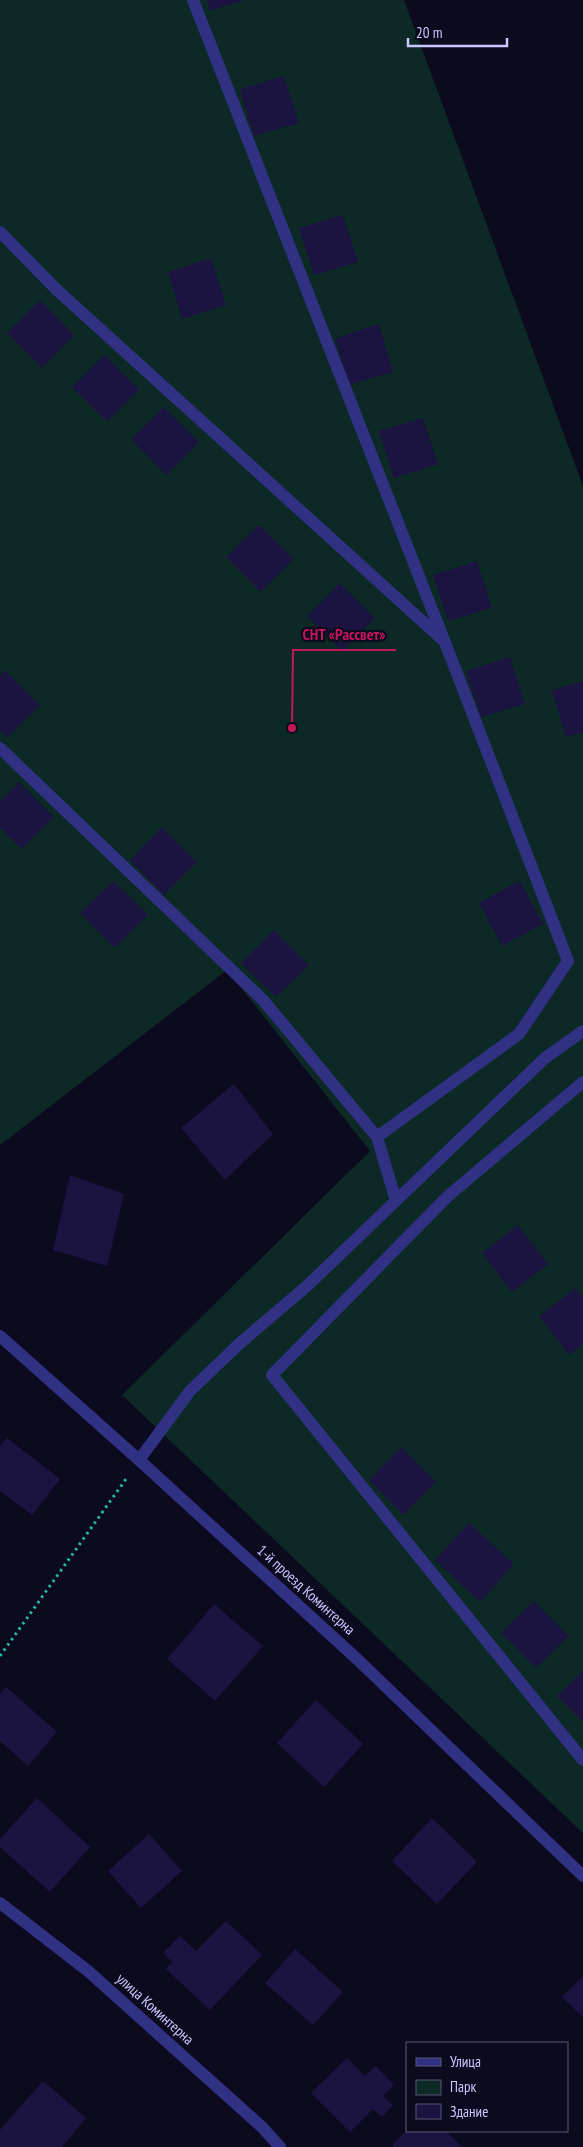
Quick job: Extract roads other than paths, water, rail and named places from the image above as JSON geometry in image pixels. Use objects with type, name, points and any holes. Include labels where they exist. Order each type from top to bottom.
[{"type":"street","points":[[193,0],[568,962],[519,1034],[378,1137]]},
{"type":"street","points":[[0,232],[57,290],[445,643]]},
{"type":"street","points":[[0,748],[263,1000],[378,1137],[396,1201]]},
{"type":"street","points":[[139,1460],[190,1391],[239,1344],[308,1286],[545,1058],[583,1031]]},
{"type":"street","points":[[583,1082],[446,1197],[272,1375],[583,1760]]},
{"type":"street","name":"1-й проезд Коминтерна","points":[[0,1336],[358,1660],[583,1876]]},
{"type":"street","name":"улица Коминтерна","points":[[0,1903],[88,1971],[262,2127],[280,2147]]},
{"type":"place","name":"СНТ «Рассвет»","points":[[292,728]]}]
